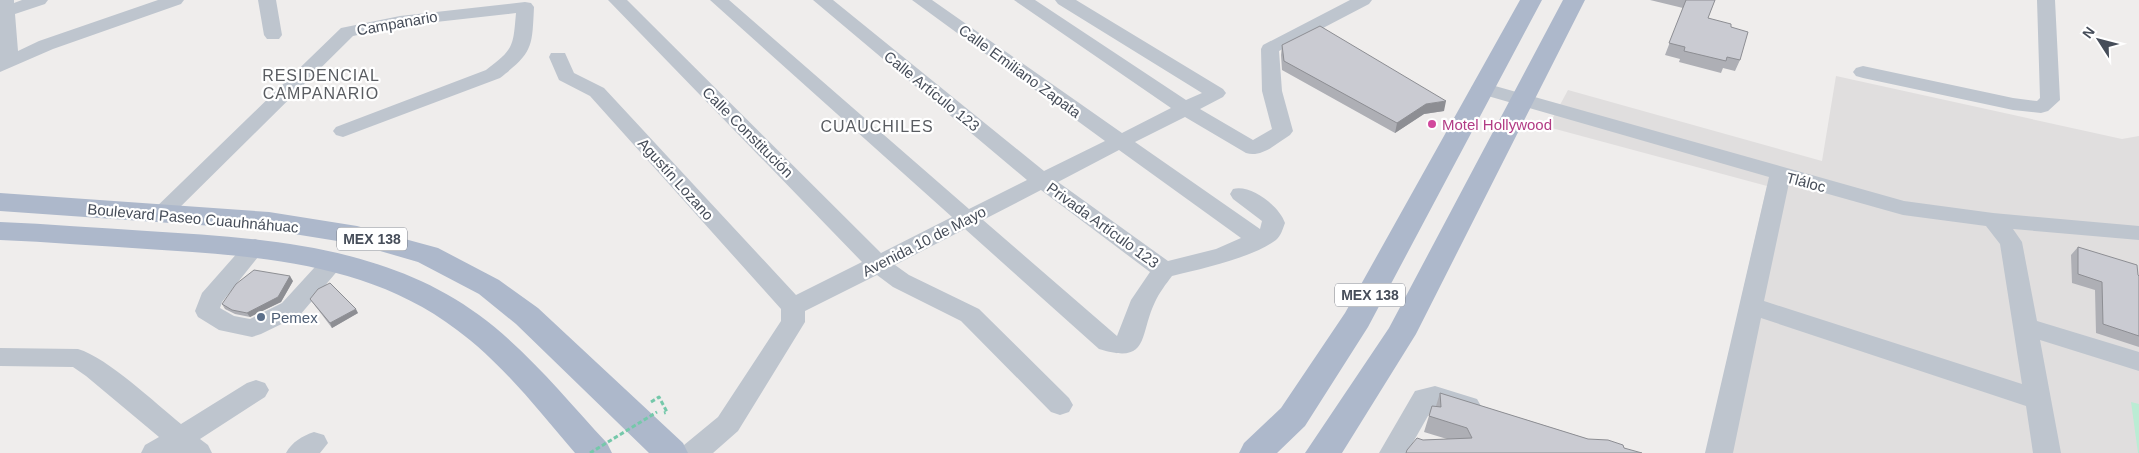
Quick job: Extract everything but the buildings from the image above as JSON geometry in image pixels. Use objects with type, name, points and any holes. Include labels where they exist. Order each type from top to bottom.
[{"type":"main road","name":"MEX 138","points":[[1256,453],[1293,417],[1357,319],[1481,88],[1531,0]]},
{"type":"main road","name":"MEX 138","points":[[1331,449],[1401,334],[1524,100],[1574,0]]},
{"type":"main road","name":"Boulevard Paseo Cuauhnáhuac","points":[[0,202],[268,221],[357,235],[428,255],[489,287],[527,316],[671,453]]},
{"type":"main road","name":"Boulevard Paseo Cuauhnáhuac","points":[[3,234],[255,247],[332,262],[394,281],[417,291],[460,317],[535,385],[595,453]]},
{"type":"street","points":[[39,0],[5,6],[4,64],[46,45],[175,0]]},
{"type":"street","points":[[475,0],[517,3],[541,0]]},
{"type":"street","name":"Calle Constitución","points":[[617,0],[878,264],[901,281],[970,315],[1060,404]]},
{"type":"street","points":[[719,0],[1108,343],[1122,346],[1131,338],[1143,300],[1164,270],[1223,255],[1269,234],[1274,223],[1272,217],[1241,194]]},
{"type":"street","name":"Calle Artículo 123","points":[[822,0],[1042,181]]},
{"type":"street","name":"Calle Emiliano Zapata","points":[[921,0],[1259,240]]},
{"type":"street","points":[[1023,0],[1186,109],[1253,149],[1283,131],[1273,107],[1270,88],[1270,49],[1363,0]]},
{"type":"street","name":"Avenida 10 de Mayo","points":[[793,307],[1216,94],[1064,0]]},
{"type":"street","points":[[1863,72],[2013,104],[2041,107],[2050,100],[2046,0]]},
{"type":"street","points":[[272,1],[273,35]]},
{"type":"street","name":"Campanario","points":[[160,214],[347,32],[400,21],[525,7],[523,43],[513,59],[493,74],[343,131]]},
{"type":"street","name":"Agustín Lozano","points":[[558,57],[566,76],[597,92],[793,307]]},
{"type":"street","name":"Tláloc","points":[[1481,88],[1780,175],[1903,208],[1993,220],[2041,224],[2079,242],[2137,240]]},
{"type":"street","points":[[1719,453],[1780,175]]},
{"type":"street","name":"Privada Artículo 123","points":[[1042,181],[1164,270]]},
{"type":"street","points":[[1993,220],[2011,242],[2036,398],[2047,453]]},
{"type":"street","points":[[255,247],[212,298],[207,311],[228,324],[252,328],[291,309],[332,262]]},
{"type":"street","points":[[1752,306],[2036,398]]},
{"type":"street","points":[[694,453],[728,424],[792,322],[793,307]]},
{"type":"street","points":[[2025,326],[2139,362]]},
{"type":"street","points":[[0,357],[78,358],[95,369],[188,446]]},
{"type":"street","points":[[155,453],[188,446],[256,390]]},
{"type":"street","points":[[1407,445],[1424,398],[1435,396],[1492,414]]},
{"type":"path","points":[[590,453],[657,412],[650,402],[659,397],[667,412]]},
{"type":"shaded area","points":[[1836,76],[2122,139],[2139,136],[2139,453],[1706,453],[1767,186],[1548,127],[1568,90],[1822,161]]},
{"type":"green space","points":[[2131,402],[2139,404],[2139,453],[2138,453]]},
{"type":"place","name":"Motel Hollywood","points":[[1432,124]]},
{"type":"place","name":"Pemex","points":[[261,317]]},
{"type":"district","name":"RESIDENCIAL CAMPANARIO","points":[[321,84]]},
{"type":"district","name":"CUAUCHILES","points":[[877,126]]}]
